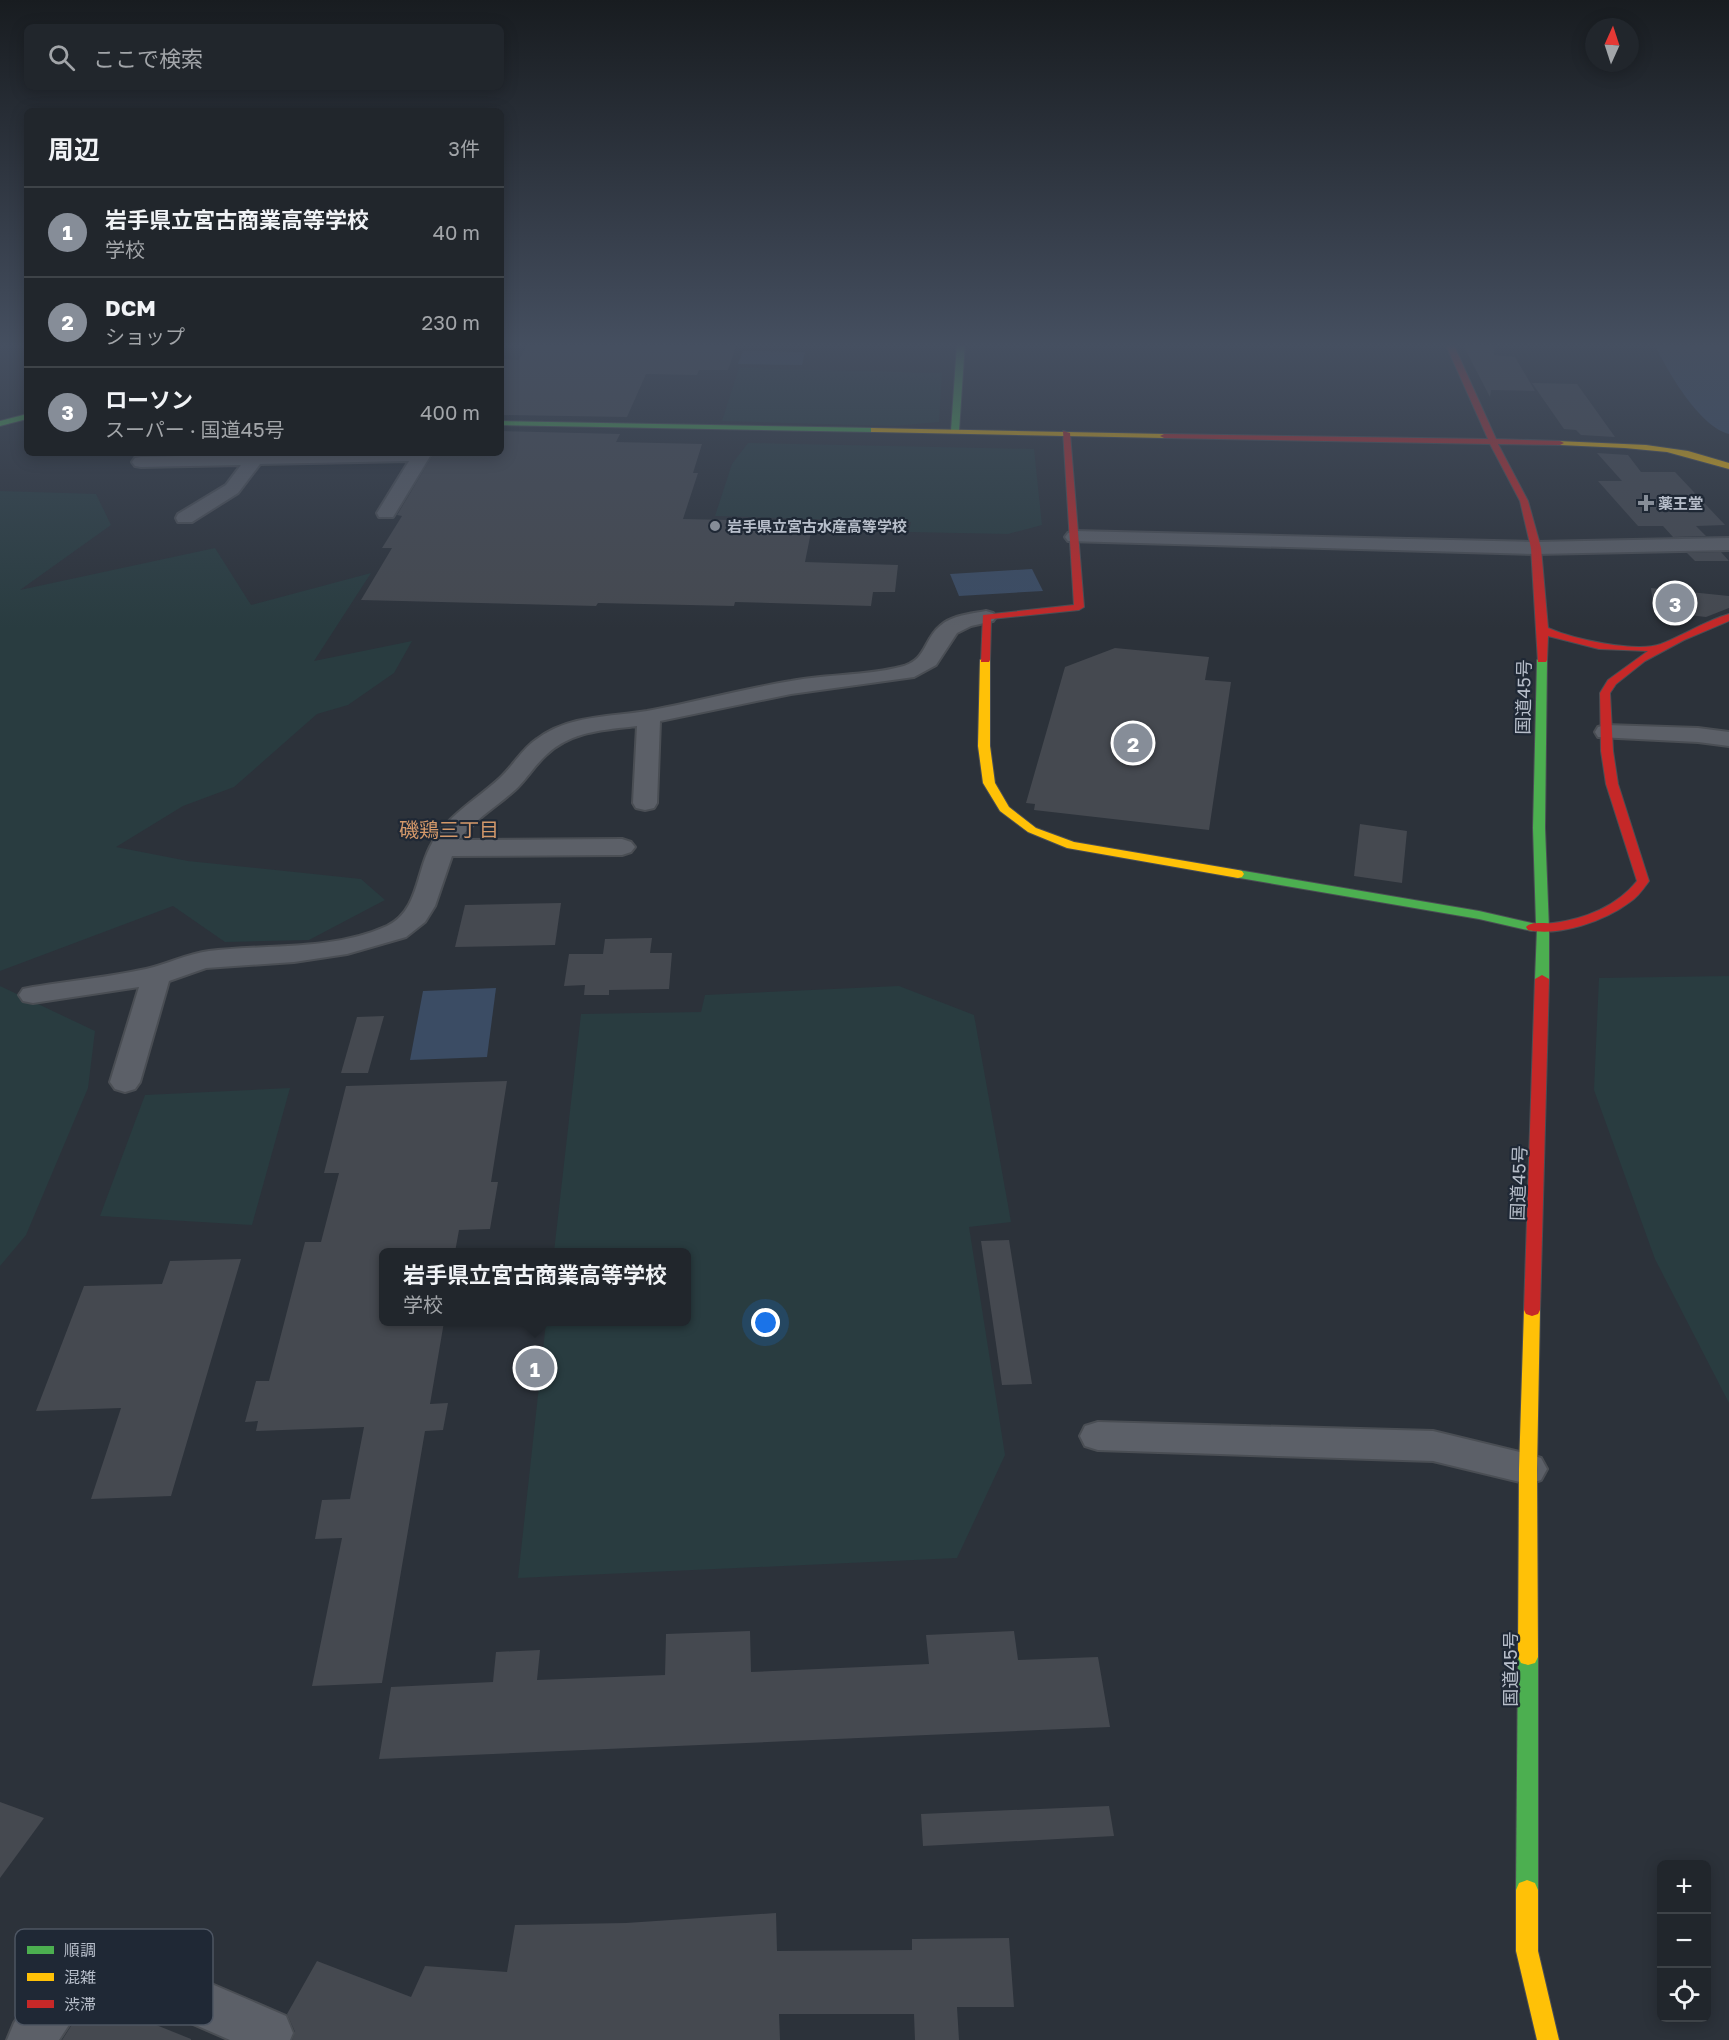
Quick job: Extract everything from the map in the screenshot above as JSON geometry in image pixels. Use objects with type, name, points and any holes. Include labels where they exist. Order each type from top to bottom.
[{"type":"main road","points":[[1066,438],[1079,607],[986,617],[984,746],[988,783],[1004,809],[1032,830],[1071,845],[1467,913],[1543,929],[1587,919],[1613,908],[1628,898],[1643,881],[1640,862],[1619,809],[1607,764],[1605,693],[1622,672],[1658,648],[1729,617]]},
{"type":"main road","points":[[1313,438],[1651,447],[1688,453],[1729,466]]},
{"type":"main road","name":"国道45号","points":[[1491,438],[1524,501],[1536,548],[1543,630],[1539,828],[1543,929],[1528,1469],[1527,1951],[1548,2040]]},
{"type":"main road","points":[[1543,630],[1563,640],[1593,646],[1625,649],[1658,648]]},
{"type":"street","points":[[141,462],[374,456]]},
{"type":"street","points":[[386,513],[421,456]]},
{"type":"street","points":[[336,478],[350,457]]},
{"type":"street","points":[[185,518],[232,489],[254,460]]},
{"type":"street","points":[[1075,537],[1536,548],[1729,544]]},
{"type":"street","points":[[33,995],[156,976],[194,960],[311,952],[400,930],[419,914],[442,848],[450,835],[471,813],[517,774],[531,755],[549,740],[575,728],[649,717],[765,692],[894,675],[920,668],[932,658],[945,632],[959,622],[986,617]]},
{"type":"street","points":[[645,803],[649,717]]},
{"type":"street","points":[[1606,732],[1698,735],[1729,739]]},
{"type":"street","points":[[442,848],[622,847]]},
{"type":"street","points":[[125,1082],[156,976]]},
{"type":"street","points":[[1098,1436],[1433,1446],[1528,1469]]},
{"type":"street","points":[[213,2009],[269,2033],[265,2040]]},
{"type":"street","points":[[31,2040],[41,2025]]},
{"type":"green space","points":[[748,443],[1034,449],[1042,525],[1008,534],[909,532],[911,522],[715,516],[732,464]]},
{"type":"green space","points":[[0,491],[96,494],[111,525],[20,590],[215,548],[251,605],[371,573],[314,661],[412,641],[394,673],[348,705],[317,714],[234,787],[183,806],[116,847],[188,861],[361,879],[385,900],[309,940],[225,942],[173,906],[0,971]]},
{"type":"green space","points":[[1729,976],[1729,1403],[1655,1259],[1594,1090],[1599,978]]},
{"type":"green space","points":[[0,986],[95,1031],[88,1088],[26,1235],[0,1266]]},
{"type":"green space","points":[[899,986],[974,1015],[1011,1222],[969,1227],[1005,1455],[957,1558],[518,1578],[546,1326],[691,1326],[691,1248],[554,1248],[581,1014],[701,1012],[705,995]]},
{"type":"green space","points":[[290,1088],[252,1225],[100,1216],[145,1095]]},
{"type":"water","points":[[1032,569],[1043,591],[959,596],[950,574]]},
{"type":"water","points":[[496,988],[487,1057],[410,1060],[423,991]]},
{"type":"building","points":[[504,438],[618,438],[616,442],[702,444],[693,473],[698,473],[683,519],[813,522],[805,562],[898,565],[895,592],[873,592],[871,606],[735,602],[734,606],[598,603],[596,606],[361,600],[392,548],[382,548],[402,516],[397,515],[432,456],[504,456]]},
{"type":"building","points":[[1597,453],[1628,455],[1641,472],[1675,472],[1725,525],[1696,526],[1706,536],[1673,537],[1663,526],[1638,526],[1598,481],[1622,481]]},
{"type":"building","points":[[1721,552],[1729,561],[1695,561],[1687,553]]},
{"type":"building","points":[[1651,588],[1729,596],[1729,608],[1706,617],[1654,611]]},
{"type":"building","points":[[1115,648],[1209,657],[1205,680],[1231,682],[1209,830],[1034,810],[1035,804],[1026,803],[1065,667]]},
{"type":"building","points":[[1360,824],[1407,831],[1402,883],[1354,876]]},
{"type":"building","points":[[561,903],[555,945],[455,947],[465,905]]},
{"type":"building","points":[[652,938],[650,953],[672,953],[669,989],[609,990],[609,995],[584,995],[585,985],[564,986],[569,954],[603,954],[605,939]]},
{"type":"building","points":[[384,1016],[368,1073],[341,1073],[357,1017]]},
{"type":"building","points":[[507,1081],[491,1182],[498,1182],[490,1229],[459,1230],[456,1248],[379,1248],[379,1326],[443,1326],[430,1404],[448,1403],[443,1430],[425,1431],[382,1683],[312,1686],[342,1538],[315,1539],[322,1500],[350,1499],[364,1427],[256,1431],[258,1421],[245,1422],[256,1381],[269,1381],[305,1242],[321,1242],[339,1173],[324,1173],[346,1086]]},
{"type":"building","points":[[1009,1240],[1032,1384],[1002,1385],[981,1241]]},
{"type":"building","points":[[241,1259],[171,1496],[91,1499],[121,1408],[36,1411],[84,1286],[162,1284],[170,1261]]},
{"type":"building","points":[[750,1631],[751,1672],[929,1664],[926,1635],[1014,1631],[1018,1660],[1098,1657],[1110,1727],[379,1759],[391,1687],[493,1682],[496,1652],[540,1650],[537,1680],[665,1675],[666,1634]]},
{"type":"building","points":[[0,1802],[44,1818],[0,1878]]},
{"type":"building","points":[[1109,1806],[1114,1836],[923,1846],[921,1814]]},
{"type":"building","points":[[776,1913],[777,1951],[912,1950],[912,1939],[1009,1938],[1014,2007],[957,2007],[959,2040],[915,2040],[914,2014],[779,2014],[780,2040],[292,2040],[295,2032],[287,2014],[317,1961],[411,1997],[425,1966],[507,1972],[515,1925],[626,1923]]},
{"type":"building","points":[[72,2025],[156,2025],[191,2039],[191,2040],[62,2040]]},
{"type":"traffic: fast","points":[[1542,660],[1539,828],[1543,929],[1542,979]]},
{"type":"traffic: fast","points":[[1238,874],[1479,915],[1532,927]]},
{"type":"traffic: fast","points":[[1527,1890],[1528,1657]]},
{"type":"traffic: slow","points":[[1560,443],[1646,447],[1688,454],[1729,466]]},
{"type":"traffic: slow","points":[[985,660],[984,746],[989,783],[1004,809],[1032,830],[1071,845],[1238,874]]},
{"type":"traffic: slow","points":[[1528,1657],[1528,1469],[1532,1310]]},
{"type":"traffic: slow","points":[[1527,1890],[1527,1951],[1548,2040]]},
{"type":"traffic: jam","points":[[985,660],[986,617],[1079,607],[1066,438]]},
{"type":"traffic: jam","points":[[1288,438],[1560,443]]},
{"type":"traffic: jam","points":[[1491,438],[1524,501],[1536,548],[1543,630],[1542,660]]},
{"type":"traffic: jam","points":[[1532,927],[1554,927],[1595,916],[1627,899],[1643,881],[1612,784],[1607,751],[1605,693],[1612,682],[1641,659],[1680,638],[1729,617]]},
{"type":"traffic: jam","points":[[1543,630],[1585,644],[1658,648]]},
{"type":"traffic: jam","points":[[1532,1310],[1542,979]]},
{"type":"place","name":"薬王堂","points":[[1646,503]]},
{"type":"place","name":"岩手県立宮古水産高等学校","points":[[715,526]]},
{"type":"place","name":"ローソン","points":[[1675,603]]},
{"type":"place","name":"DCM","points":[[1133,743]]},
{"type":"place","name":"岩手県立宮古商業高等学校","points":[[535,1368]]},
{"type":"district","name":"磯鶏三丁目","points":[[449,829]]}]
